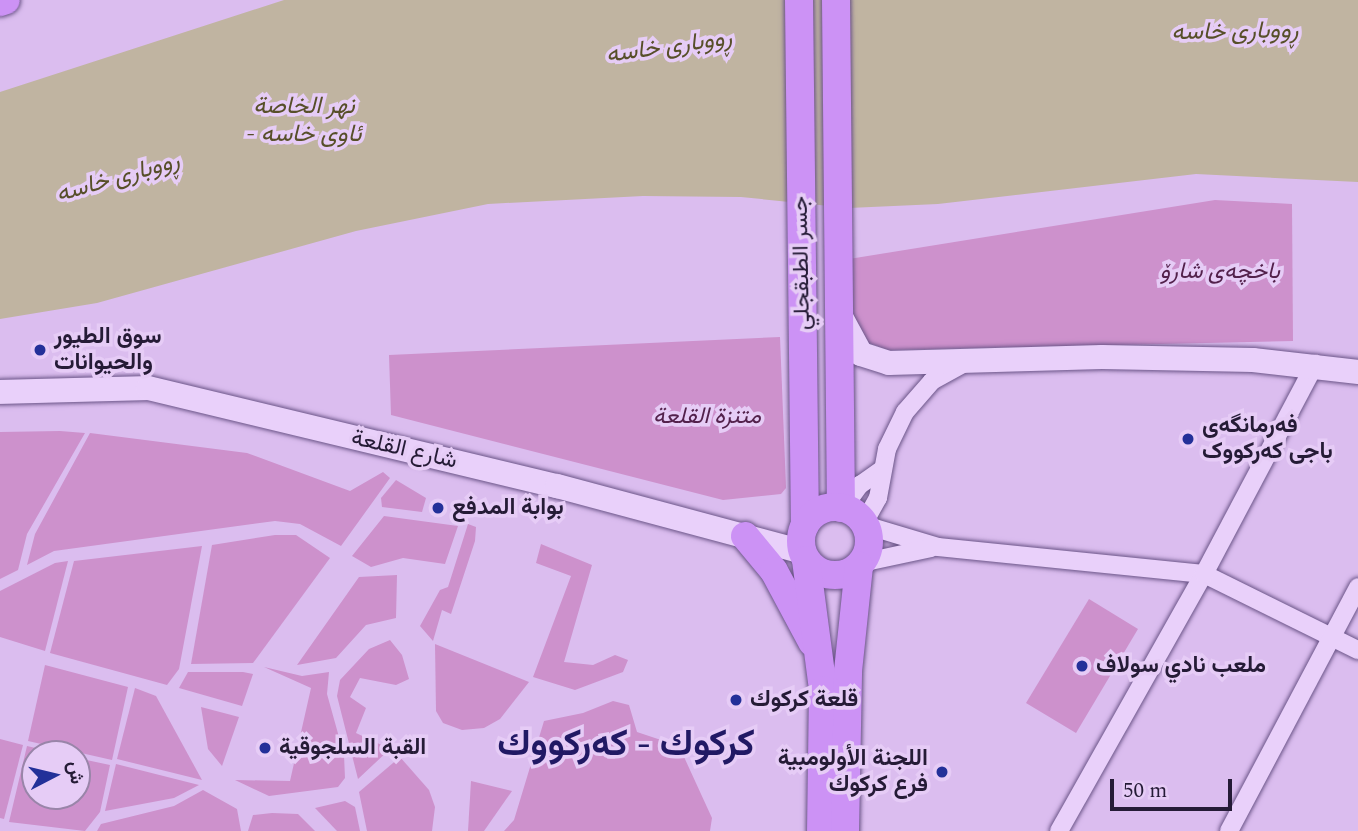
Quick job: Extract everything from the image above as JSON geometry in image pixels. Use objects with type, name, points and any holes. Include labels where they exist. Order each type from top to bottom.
[{"type":"main road","points":[[0,2],[6,0]]},
{"type":"main road","name":"جسر الطبقجلي","points":[[799,0],[805,546],[820,656],[821,831]]},
{"type":"main road","name":"جسر الطبقجلي","points":[[836,0],[839,313],[853,516]]},
{"type":"main road","points":[[845,831],[848,671],[860,564],[869,544],[853,516],[817,513],[805,546],[831,575],[860,564]]},
{"type":"main road","points":[[745,536],[774,571],[820,656]]},
{"type":"street","points":[[0,9],[15,0]]},
{"type":"street","points":[[839,313],[853,345],[868,359],[889,363],[1102,358],[1315,364],[1358,372]]},
{"type":"street","points":[[853,516],[878,498],[883,469],[905,412],[932,382],[968,361]]},
{"type":"street","points":[[1059,831],[1204,574],[1315,364]]},
{"type":"street","name":"شارع القلعة","points":[[0,392],[148,388],[745,536],[805,546]]},
{"type":"street","points":[[853,516],[860,485],[883,469]]},
{"type":"street","points":[[853,516],[938,547],[1204,574],[1358,650]]},
{"type":"street","points":[[860,564],[938,547]]},
{"type":"street","points":[[1229,831],[1335,638],[1358,587]]},
{"type":"green space","name":"باخچەی شارۆ","points":[[1215,200],[1292,204],[1293,341],[888,350],[869,343],[849,310],[849,259]]},
{"type":"green space","name":"متنزة القلعة","points":[[780,337],[786,488],[781,494],[723,500],[391,415],[389,355]]},
{"type":"green space","points":[[0,432],[85,433],[27,534],[18,570],[0,579]]},
{"type":"green space","points":[[90,433],[247,453],[350,491],[383,472],[390,478],[341,546],[300,524],[275,521],[54,551],[27,565],[35,534]]},
{"type":"green space","points":[[396,480],[426,498],[422,512],[382,507],[381,498]]},
{"type":"green space","points":[[384,516],[458,526],[445,564],[403,558],[371,567],[352,556]]},
{"type":"green space","points":[[468,524],[476,527],[475,541],[451,614],[442,610],[433,641],[420,626],[440,590],[448,587]]},
{"type":"green space","points":[[275,535],[296,535],[330,558],[253,663],[191,664],[212,545]]},
{"type":"green space","points":[[541,544],[592,565],[564,662],[593,665],[615,655],[628,660],[623,672],[575,690],[533,677],[571,576],[536,563]]},
{"type":"green space","points":[[202,546],[179,669],[167,685],[50,653],[74,561]]},
{"type":"green space","points":[[68,561],[45,651],[0,637],[0,591],[55,563]]},
{"type":"green space","points":[[397,575],[396,618],[366,625],[336,658],[297,665],[359,577]]},
{"type":"green space","name":"ملعب نادي سولاف","points":[[1089,599],[1138,629],[1076,733],[1026,703]]},
{"type":"green space","points":[[390,640],[402,655],[409,679],[396,685],[360,678],[350,697],[366,708],[356,733],[390,749],[358,779],[337,696],[340,680],[369,649]]},
{"type":"green space","points":[[435,644],[529,682],[500,719],[484,728],[462,730],[443,723],[436,711]]},
{"type":"green space","points":[[45,665],[128,687],[112,760],[91,755],[91,740],[28,740]]},
{"type":"green space","points":[[264,667],[302,676],[329,672],[327,694],[344,755],[345,778],[338,787],[269,796],[235,780],[290,781],[311,688]]},
{"type":"green space","points":[[188,672],[253,674],[242,706],[179,688]]},
{"type":"green space","points":[[135,688],[156,696],[202,780],[117,759]]},
{"type":"green space","points":[[613,701],[629,705],[637,732],[679,746],[712,818],[710,831],[504,831],[514,820],[544,721],[583,713]]},
{"type":"green space","points":[[201,707],[239,717],[222,766],[208,749]]},
{"type":"green space","points":[[0,739],[21,744],[21,753],[4,819],[0,818]]},
{"type":"green space","points":[[400,757],[429,790],[435,807],[432,831],[367,831],[359,792]]},
{"type":"green space","points":[[91,761],[110,765],[100,812],[85,831],[9,822],[21,771],[21,810],[91,810]]},
{"type":"green space","points":[[116,764],[199,785],[174,798],[105,811]]},
{"type":"green space","points":[[471,781],[512,791],[484,831],[468,831]]},
{"type":"green space","points":[[203,790],[237,809],[241,831],[97,831],[101,824],[174,806]]},
{"type":"green space","points":[[345,801],[355,807],[360,831],[337,831],[315,808]]},
{"type":"green space","points":[[298,814],[315,831],[248,831],[253,815]]},
{"type":"water","name":"نهر الخاصة - ئاوی خاسە","points":[[284,0],[1358,0],[1358,182],[1196,174],[938,204],[849,208],[741,197],[643,196],[488,204],[356,231],[97,303],[0,319],[0,92]]},
{"type":"place","name":"سوق الطيور والحيوانات","points":[[40,350]]},
{"type":"place","name":"فەرمانگەی باجی کەرکووک","points":[[1188,439]]},
{"type":"place","name":"بوابة المدفع","points":[[438,508]]},
{"type":"place","name":"ملعب نادي سولاف","points":[[1082,666]]},
{"type":"place","name":"قلعة كركوك","points":[[736,700]]},
{"type":"place","name":"القبة السلجوقية","points":[[265,748]]},
{"type":"place","name":"اللجنة الأولومبية فرع كركوك","points":[[942,772]]},
{"type":"district","name":"كركوك - کەرکووك","points":[[626,744]]},
{"type":"water label","name":"ڕووباری خاسە","points":[[1235,32]]},
{"type":"water label","name":"ڕووباری خاسە","points":[[669,47]]},
{"type":"water label","name":"ڕووباری خاسە","points":[[118,178]]}]
